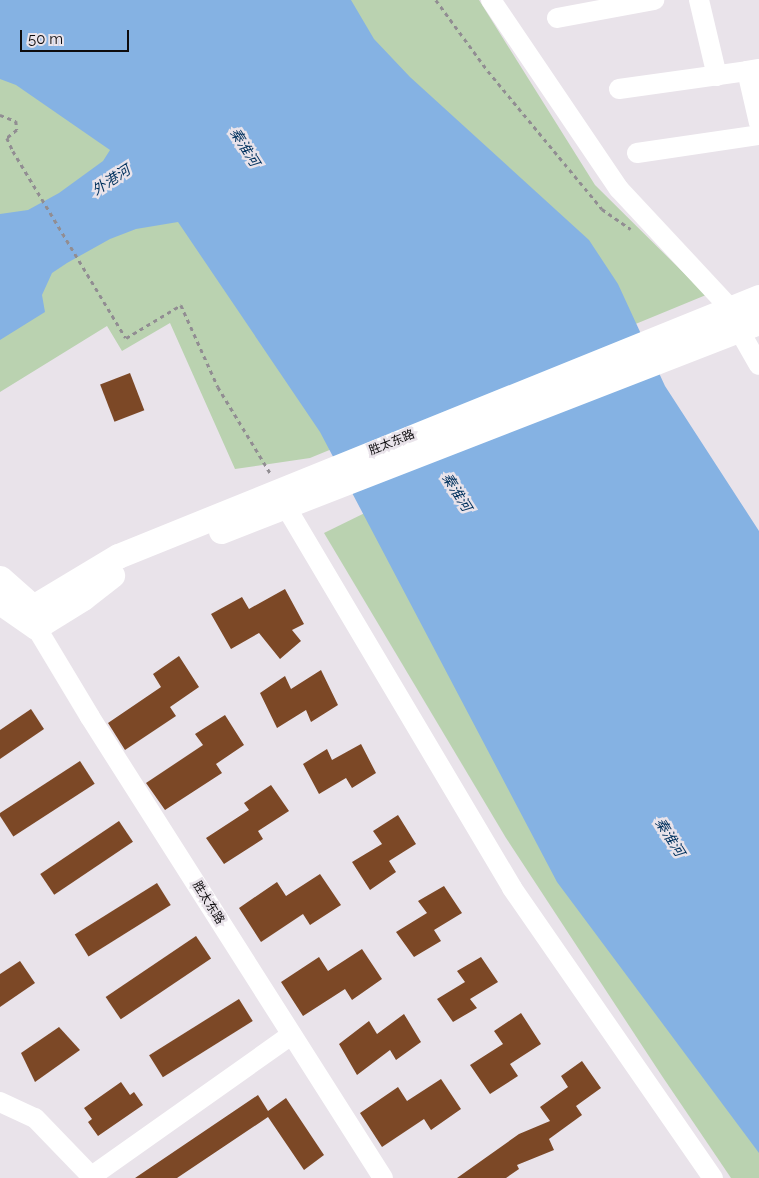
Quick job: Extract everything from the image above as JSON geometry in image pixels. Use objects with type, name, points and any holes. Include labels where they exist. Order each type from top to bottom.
[{"type":"main road","name":"胜太东路","points":[[35,617],[118,556],[292,493],[669,345],[742,320],[759,297]]},
{"type":"main road","name":"胜太东路","points":[[0,578],[35,617]]},
{"type":"main road","name":"胜太东路","points":[[0,602],[35,617]]},
{"type":"street","points":[[491,0],[619,189],[742,320],[759,365]]},
{"type":"street","points":[[557,18],[654,0]]},
{"type":"street","points":[[699,0],[717,76]]},
{"type":"street","points":[[619,89],[753,70],[759,123]]},
{"type":"street","points":[[637,153],[759,135]]},
{"type":"street","points":[[292,493],[512,888],[713,1178]]},
{"type":"street","name":"胜太东路","points":[[35,617],[292,1035],[383,1178]]},
{"type":"street","points":[[0,1102],[35,1118],[92,1177],[292,1035]]},
{"type":"path","points":[[436,0],[488,71],[602,210],[634,231]]},
{"type":"path","points":[[0,115],[16,121],[17,130],[7,138],[126,338],[181,306],[218,387],[292,493]]},
{"type":"green space","points":[[0,0],[479,0],[595,185],[706,295],[310,458],[235,469],[170,323],[122,351],[107,326],[0,392]]},
{"type":"green space","points":[[377,507],[759,655],[759,1178],[731,1178],[662,1076],[506,838],[324,533]]},
{"type":"water","points":[[0,0],[351,0],[374,39],[410,77],[589,240],[618,284],[665,386],[759,531],[759,1153],[557,882],[320,432],[178,222],[136,229],[110,239],[67,263],[52,273],[42,295],[45,312],[0,340],[0,214],[28,210],[59,193],[103,161],[110,150],[16,85],[0,79]]},
{"type":"building","points":[[130,373],[144,410],[114,422],[100,384]]},
{"type":"building","points":[[285,589],[304,624],[292,630],[301,641],[280,659],[259,633],[231,649],[211,614],[242,597],[249,609]]},
{"type":"building","points":[[179,656],[199,687],[170,707],[176,716],[125,750],[108,723],[161,687],[153,674]]},
{"type":"building","points":[[321,670],[338,705],[311,722],[306,710],[277,728],[260,693],[285,676],[291,689]]},
{"type":"building","points":[[31,709],[44,729],[0,759],[0,730]]},
{"type":"building","points":[[225,715],[244,745],[216,764],[222,773],[165,810],[146,783],[203,745],[195,734]]},
{"type":"building","points":[[361,744],[376,773],[352,788],[346,778],[319,794],[303,764],[327,749],[332,760]]},
{"type":"building","points":[[80,761],[95,784],[13,836],[0,813]]},
{"type":"building","points":[[271,785],[289,811],[258,831],[263,839],[224,864],[206,838],[249,810],[244,803]]},
{"type":"building","points":[[398,815],[416,844],[389,861],[396,872],[370,890],[352,862],[382,844],[373,831]]},
{"type":"building","points":[[119,821],[133,842],[54,895],[40,874]]},
{"type":"building","points":[[320,874],[341,905],[310,925],[303,914],[261,942],[239,908],[277,882],[286,896]]},
{"type":"building","points":[[157,883],[171,905],[89,956],[75,934]]},
{"type":"building","points":[[444,886],[462,913],[434,930],[441,941],[414,957],[396,932],[427,913],[418,901]]},
{"type":"building","points":[[196,936],[211,958],[121,1019],[106,997]]},
{"type":"building","points":[[362,949],[382,979],[352,1000],[345,989],[303,1016],[281,982],[319,957],[328,971]]},
{"type":"building","points":[[481,957],[498,982],[470,999],[477,1008],[453,1022],[437,999],[465,982],[457,971]]},
{"type":"building","points":[[20,961],[35,983],[0,1007],[0,974]]},
{"type":"building","points":[[239,999],[253,1021],[163,1077],[149,1055]]},
{"type":"building","points":[[521,1013],[541,1044],[510,1064],[518,1076],[490,1094],[470,1065],[503,1044],[494,1031]]},
{"type":"building","points":[[404,1014],[421,1042],[396,1060],[390,1050],[357,1075],[339,1044],[369,1021],[377,1034]]},
{"type":"building","points":[[59,1027],[80,1050],[35,1082],[21,1053]]},
{"type":"building","points":[[582,1061],[601,1088],[576,1106],[582,1115],[549,1139],[554,1150],[517,1165],[519,1169],[506,1178],[457,1178],[519,1134],[550,1121],[540,1107],[568,1087],[561,1076]]},
{"type":"building","points":[[441,1079],[461,1109],[431,1130],[424,1119],[382,1147],[360,1113],[398,1087],[407,1101]]},
{"type":"building","points":[[121,1082],[130,1095],[134,1092],[143,1105],[98,1136],[88,1122],[92,1119],[84,1108]]},
{"type":"building","points":[[258,1095],[268,1111],[286,1098],[324,1155],[304,1170],[268,1117],[177,1178],[135,1178]]},
{"type":"water label","name":"秦淮河","points":[[245,147]]},
{"type":"water label","name":"外港河","points":[[111,180]]},
{"type":"water label","name":"秦淮河","points":[[457,492]]},
{"type":"water label","name":"秦淮河","points":[[670,837]]}]
